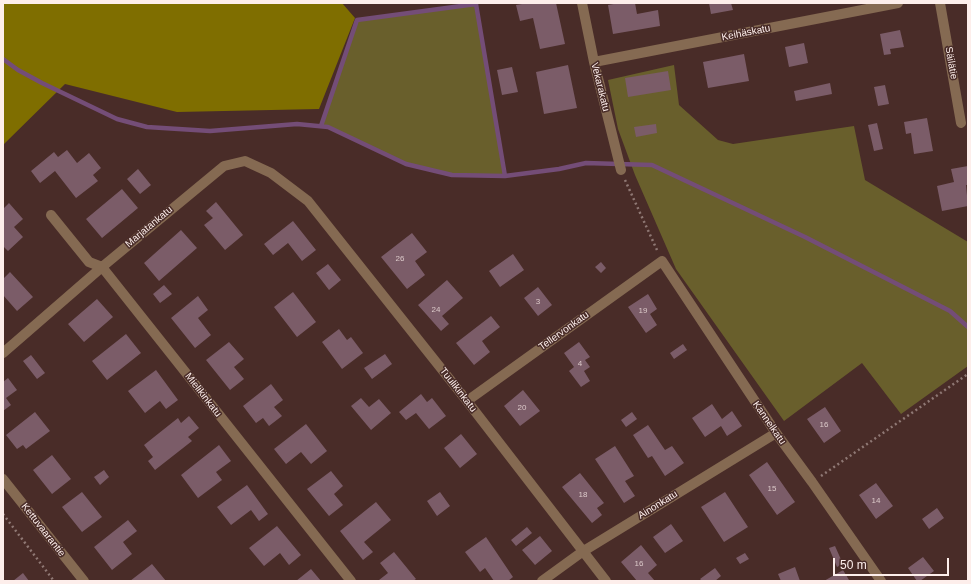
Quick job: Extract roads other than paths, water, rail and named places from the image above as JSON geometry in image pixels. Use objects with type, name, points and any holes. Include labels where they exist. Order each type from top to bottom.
[{"type":"street","name":"Vekarakatu","points":[[582,3],[594,62],[621,170]]},
{"type":"street","name":"Keihäskatu","points":[[594,62],[898,3]]},
{"type":"street","name":"Säilätie","points":[[940,3],[962,123]]},
{"type":"street","name":"Marjatankatu","points":[[3,353],[102,266],[224,166],[245,161],[271,173],[308,201]]},
{"type":"street","name":"Tuulikinkatu","points":[[308,201],[467,401],[582,552],[606,581]]},
{"type":"street","name":"Mielikinkatu","points":[[51,215],[89,262],[102,266],[351,581]]},
{"type":"street","name":"Tellervonkatu","points":[[467,401],[662,261]]},
{"type":"street","name":"Kannelkatu","points":[[662,261],[776,433],[881,581]]},
{"type":"street","name":"Ainonkatu","points":[[542,581],[582,552],[776,433]]},
{"type":"street","name":"Kettuvaarantie","points":[[3,479],[84,581]]},
{"type":"waterway","points":[[321,126],[357,20],[476,4],[505,176]]},
{"type":"waterway","points":[[3,59],[18,70],[42,83],[117,119],[147,127],[210,131],[297,124],[328,127],[406,164],[452,175],[505,176],[559,169],[586,163],[652,165],[805,237],[950,311],[968,327]]}]
